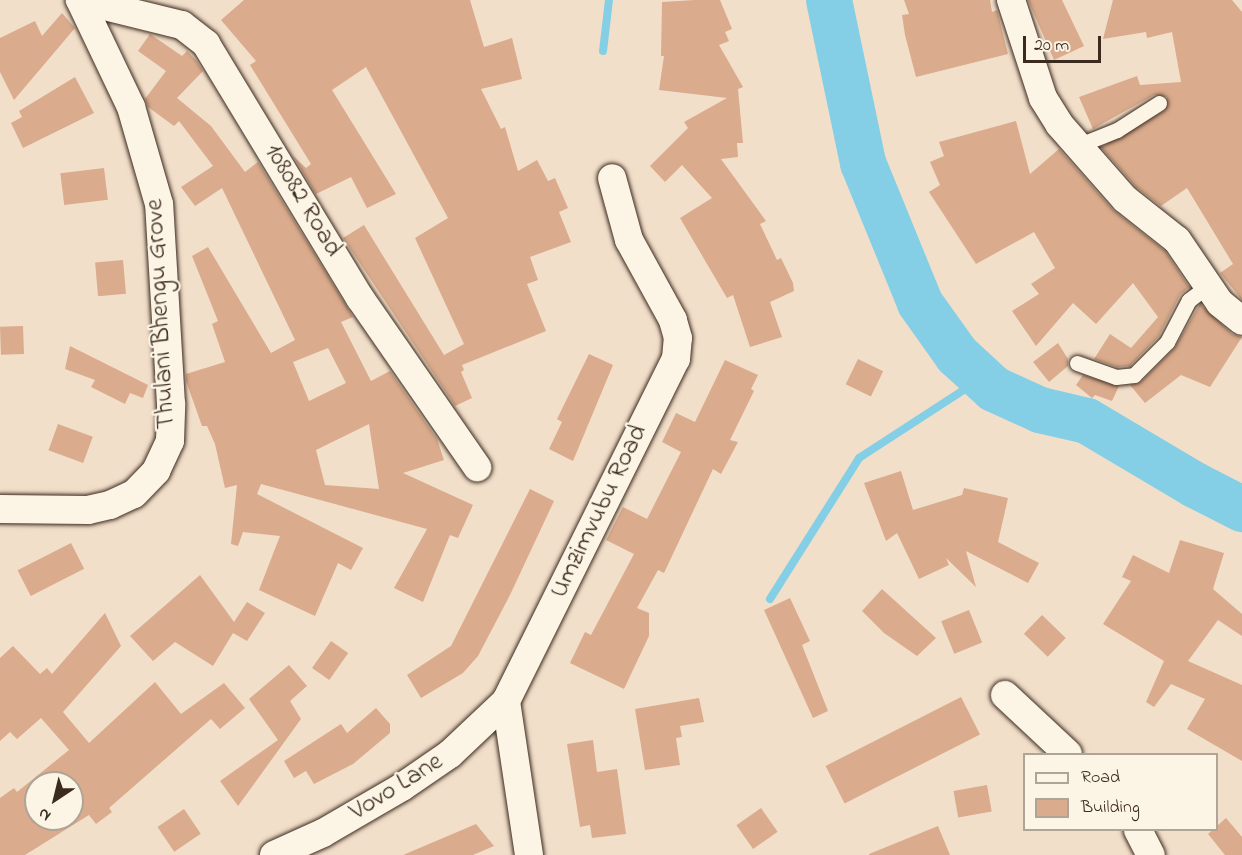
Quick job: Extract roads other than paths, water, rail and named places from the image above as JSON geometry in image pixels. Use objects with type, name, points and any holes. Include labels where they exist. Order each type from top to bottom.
[{"type":"street","name":"108082 Road","points":[[80,0],[182,26],[206,44],[360,298],[477,467]]},
{"type":"street","name":"Thulani Bhengu Grove","points":[[0,509],[88,510],[110,505],[134,494],[156,471],[170,441],[171,404],[159,204],[131,107],[80,0]]},
{"type":"street","points":[[1011,0],[1044,98],[1077,146],[1137,211],[1178,240],[1220,303],[1242,321]]},
{"type":"street","name":"Umzimvubu Road","points":[[506,701],[676,359],[678,338],[673,320],[629,240],[612,178]]},
{"type":"street","points":[[1005,695],[1067,753]]},
{"type":"street","points":[[506,701],[530,855]]},
{"type":"street","name":"Vovo Lane","points":[[274,855],[323,833],[402,787],[450,754],[506,701]]},
{"type":"street","points":[[1139,831],[1151,855]]},
{"type":"lane","points":[[1077,146],[1117,130],[1160,103]]},
{"type":"lane","points":[[1077,363],[1116,377],[1134,375],[1167,342],[1190,300],[1209,285]]},
{"type":"waterway","points":[[603,51],[609,0]]},
{"type":"waterway","points":[[829,0],[863,163],[920,303],[957,355],[994,389],[1040,410],[1087,421],[1195,485],[1242,509]]},
{"type":"waterway","points":[[770,599],[859,458],[982,378]]}]
